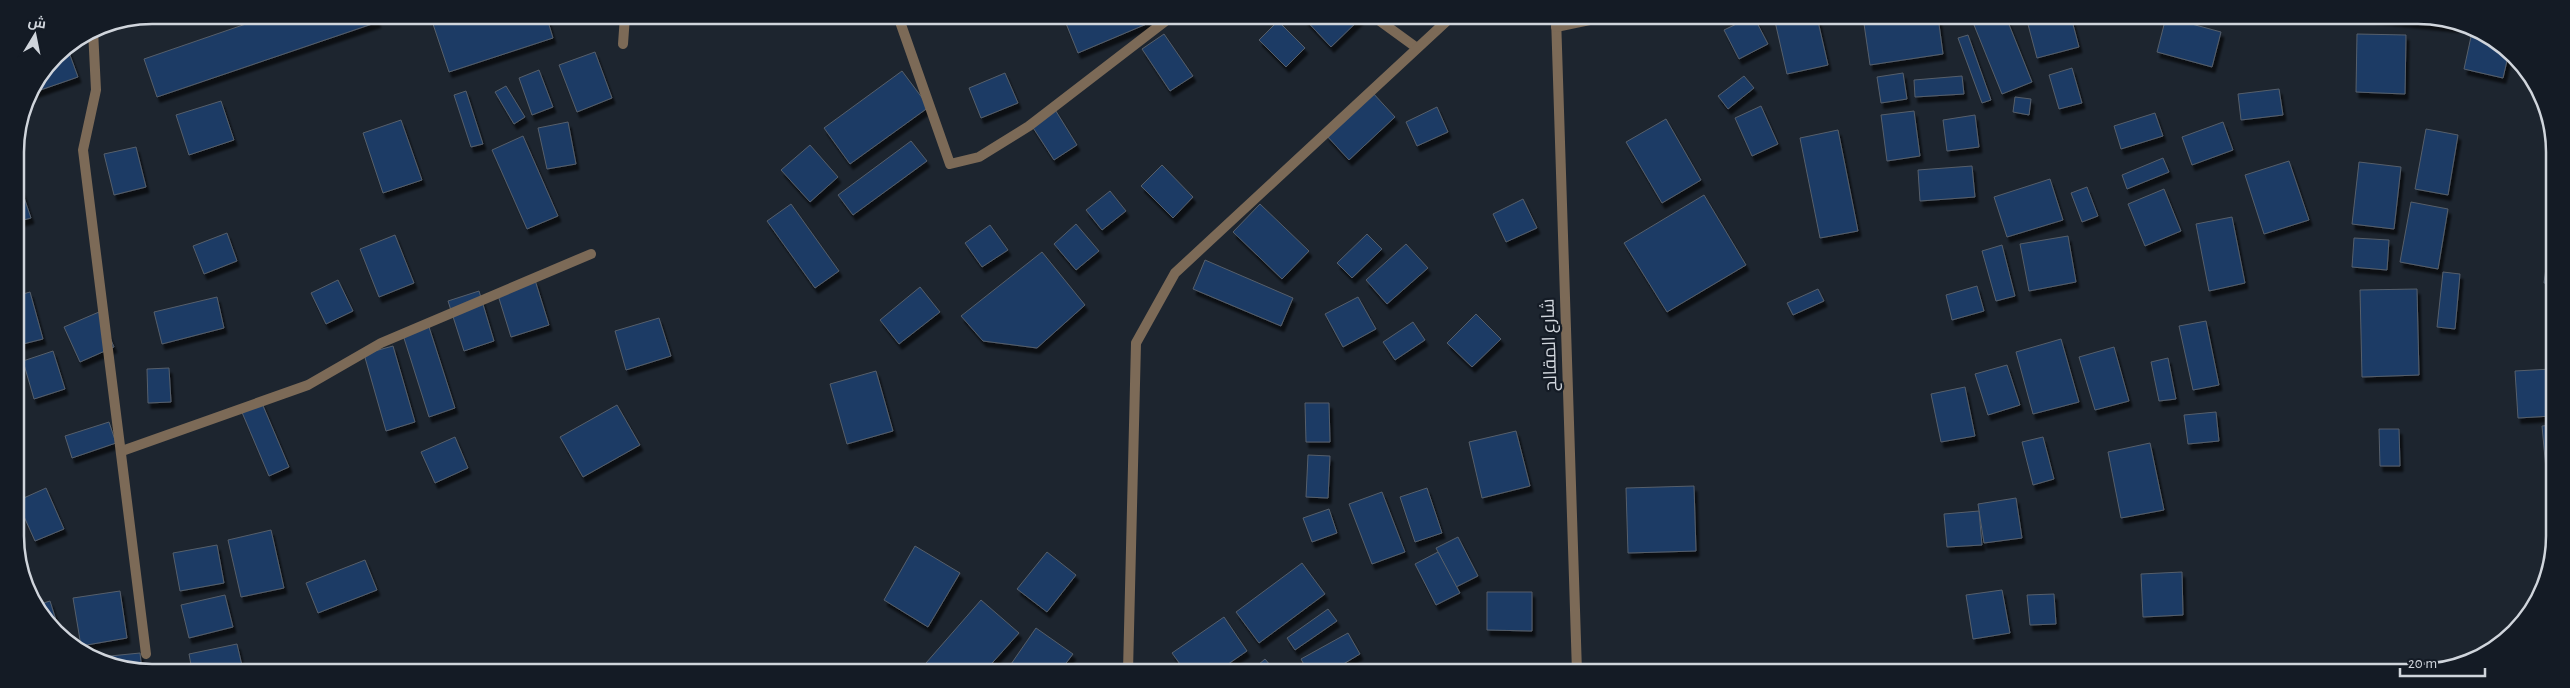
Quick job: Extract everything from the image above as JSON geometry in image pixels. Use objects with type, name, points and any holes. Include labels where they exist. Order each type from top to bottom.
[{"type":"street","points":[[623,44],[624,24]]},
{"type":"street","points":[[901,24],[950,164],[979,157],[1029,126],[1162,24]]},
{"type":"street","points":[[1384,24],[1417,48]]},
{"type":"street","points":[[1128,664],[1136,343],[1176,273],[1442,24]]},
{"type":"street","name":"شارع المقالح","points":[[1556,24],[1577,664]]},
{"type":"street","points":[[93,38],[96,90],[83,150],[146,654]]},
{"type":"street","points":[[122,451],[308,385],[381,344],[590,254]]},
{"type":"building","points":[[246,24],[372,24],[157,97],[144,59]]},
{"type":"building","points":[[433,24],[549,24],[553,38],[449,72]]},
{"type":"building","points":[[1066,24],[1147,24],[1078,53]]},
{"type":"building","points":[[1275,24],[1281,24],[1305,48],[1286,67],[1259,40]]},
{"type":"building","points":[[1309,24],[1355,24],[1331,47]]},
{"type":"building","points":[[1736,24],[1758,24],[1768,44],[1739,59],[1724,30]]},
{"type":"building","points":[[1776,24],[1819,24],[1828,65],[1787,74]]},
{"type":"building","points":[[1864,24],[1939,24],[1943,54],[1870,65]]},
{"type":"building","points":[[1974,24],[2009,24],[2032,82],[2002,94]]},
{"type":"building","points":[[2028,24],[2073,24],[2079,47],[2037,58]]},
{"type":"building","points":[[2164,24],[2192,24],[2221,32],[2212,67],[2157,52]]},
{"type":"building","points":[[1164,34],[1193,76],[1170,91],[1142,49]]},
{"type":"building","points":[[2357,34],[2406,35],[2405,94],[2356,92]]},
{"type":"building","points":[[1968,35],[1991,100],[1982,103],[1958,38]]},
{"type":"building","points":[[2471,36],[2496,50],[2507,60],[2503,78],[2464,69]]},
{"type":"building","points":[[595,52],[612,98],[577,112],[559,65]]},
{"type":"building","points":[[70,54],[78,77],[40,90],[50,74]]},
{"type":"building","points":[[2072,68],[2082,103],[2059,109],[2049,75]]},
{"type":"building","points":[[539,70],[553,107],[532,115],[519,78]]},
{"type":"building","points":[[902,71],[929,107],[850,164],[824,128]]},
{"type":"building","points":[[1005,73],[1018,103],[981,118],[969,88]]},
{"type":"building","points":[[1903,73],[1907,99],[1881,103],[1877,77]]},
{"type":"building","points":[[1744,76],[1754,88],[1728,109],[1718,96]]},
{"type":"building","points":[[1962,76],[1964,94],[1915,97],[1914,80]]},
{"type":"building","points":[[506,86],[525,117],[514,124],[495,92]]},
{"type":"building","points":[[2279,89],[2283,115],[2241,120],[2238,94]]},
{"type":"building","points":[[466,91],[483,144],[471,147],[454,95]]},
{"type":"building","points":[[1372,92],[1395,117],[1349,160],[1326,135]]},
{"type":"building","points":[[2015,97],[2031,99],[2029,115],[2013,112]]},
{"type":"building","points":[[221,101],[234,140],[189,155],[176,115]]},
{"type":"building","points":[[1761,106],[1778,144],[1752,156],[1735,118]]},
{"type":"building","points":[[1437,107],[1448,132],[1417,146],[1406,122]]},
{"type":"building","points":[[1054,108],[1077,145],[1054,160],[1030,123]]},
{"type":"building","points":[[1914,111],[1920,156],[1887,161],[1881,115]]},
{"type":"building","points":[[2155,113],[2163,136],[2121,149],[2114,126]]},
{"type":"building","points":[[1975,115],[1979,147],[1947,151],[1943,120]]},
{"type":"building","points":[[1666,119],[1701,180],[1662,203],[1626,142]]},
{"type":"building","points":[[401,120],[422,180],[383,193],[363,133]]},
{"type":"building","points":[[568,122],[576,164],[547,169],[538,128]]},
{"type":"building","points":[[2223,122],[2233,150],[2192,165],[2182,137]]},
{"type":"building","points":[[2426,129],[2458,135],[2448,195],[2415,189]]},
{"type":"building","points":[[1838,130],[1858,231],[1820,238],[1800,138]]},
{"type":"building","points":[[523,136],[558,216],[527,229],[492,150]]},
{"type":"building","points":[[911,141],[927,161],[853,215],[838,195]]},
{"type":"building","points":[[810,145],[838,177],[810,202],[781,170]]},
{"type":"building","points":[[136,147],[146,187],[114,195],[104,154]]},
{"type":"building","points":[[2163,158],[2169,172],[2127,189],[2122,175]]},
{"type":"building","points":[[2289,161],[2309,220],[2264,234],[2245,175]]},
{"type":"building","points":[[2359,162],[2401,167],[2394,229],[2352,224]]},
{"type":"building","points":[[1162,165],[1193,197],[1173,218],[1141,186]]},
{"type":"building","points":[[1972,166],[1975,197],[1920,201],[1918,170]]},
{"type":"building","points":[[2050,179],[2063,220],[2007,237],[1994,197]]},
{"type":"building","points":[[2087,187],[2098,216],[2082,222],[2071,193]]},
{"type":"building","points":[[2164,189],[2181,231],[2145,246],[2128,204]]},
{"type":"building","points":[[1110,191],[1126,211],[1102,230],[1086,210]]},
{"type":"building","points":[[1704,195],[1746,265],[1667,312],[1624,243]]},
{"type":"building","points":[[24,198],[31,218],[24,220]]},
{"type":"building","points":[[1523,199],[1537,228],[1506,242],[1493,214]]},
{"type":"building","points":[[2411,202],[2448,209],[2438,269],[2400,262]]},
{"type":"building","points":[[791,204],[839,271],[815,288],[767,221]]},
{"type":"building","points":[[1260,204],[1309,251],[1282,279],[1233,232]]},
{"type":"building","points":[[2232,217],[2245,283],[2209,291],[2196,224]]},
{"type":"building","points":[[1076,224],[1099,251],[1076,270],[1054,244]]},
{"type":"building","points":[[990,225],[1008,250],[982,267],[965,243]]},
{"type":"building","points":[[227,233],[237,261],[204,274],[193,246]]},
{"type":"building","points":[[1367,234],[1382,249],[1352,278],[1337,263]]},
{"type":"building","points":[[395,235],[414,283],[379,297],[360,249]]},
{"type":"building","points":[[2068,236],[2076,282],[2029,291],[2020,244]]},
{"type":"building","points":[[2354,238],[2389,240],[2387,270],[2352,267]]},
{"type":"building","points":[[1406,244],[1428,268],[1387,304],[1366,280]]},
{"type":"building","points":[[2002,245],[2015,296],[1996,301],[1982,251]]},
{"type":"building","points":[[1042,252],[1085,305],[1037,348],[983,341],[961,316]]},
{"type":"building","points":[[1205,260],[1293,298],[1281,326],[1193,289]]},
{"type":"building","points":[[2443,272],[2460,274],[2455,329],[2437,327]]},
{"type":"building","points":[[338,280],[353,311],[326,324],[311,293]]},
{"type":"building","points":[[535,280],[549,325],[511,337],[497,292]]},
{"type":"building","points":[[1977,286],[1984,311],[1952,320],[1946,295]]},
{"type":"building","points":[[920,287],[940,312],[899,344],[880,320]]},
{"type":"building","points":[[1818,289],[1824,301],[1793,315],[1787,303]]},
{"type":"building","points":[[2417,289],[2419,375],[2362,377],[2360,290]]},
{"type":"building","points":[[479,291],[494,341],[464,351],[448,301]]},
{"type":"building","points":[[30,292],[43,339],[24,344],[24,294]]},
{"type":"building","points":[[217,297],[224,328],[162,344],[154,312]]},
{"type":"building","points":[[1358,297],[1376,329],[1343,347],[1325,314]]},
{"type":"building","points":[[99,312],[114,347],[80,362],[64,327]]},
{"type":"building","points":[[1476,314],[1501,339],[1472,367],[1447,343]]},
{"type":"building","points":[[659,318],[671,356],[626,370],[615,331]]},
{"type":"building","points":[[2206,321],[2219,385],[2193,390],[2179,326]]},
{"type":"building","points":[[1413,322],[1425,340],[1395,360],[1383,342]]},
{"type":"building","points":[[429,327],[455,408],[429,417],[403,335]]},
{"type":"building","points":[[2061,339],[2079,402],[2033,414],[2016,352]]},
{"type":"building","points":[[393,346],[415,422],[386,431],[364,354]]},
{"type":"building","points":[[2114,347],[2129,401],[2095,410],[2079,357]]},
{"type":"building","points":[[53,351],[65,389],[34,399],[24,361]]},
{"type":"building","points":[[2168,358],[2176,399],[2159,401],[2151,362]]},
{"type":"building","points":[[2007,365],[2020,405],[1988,415],[1975,374]]},
{"type":"building","points":[[169,368],[171,402],[148,403],[147,369]]},
{"type":"building","points":[[2546,369],[2546,416],[2518,418],[2515,371]]},
{"type":"building","points":[[876,371],[893,431],[847,444],[830,384]]},
{"type":"building","points":[[1965,387],[1975,436],[1941,442],[1931,394]]},
{"type":"building","points":[[261,401],[289,467],[269,476],[241,410]]},
{"type":"building","points":[[1305,403],[1329,403],[1330,442],[1306,442]]},
{"type":"building","points":[[617,405],[640,445],[583,477],[560,437]]},
{"type":"building","points":[[2216,412],[2219,441],[2188,444],[2184,415]]},
{"type":"building","points":[[109,422],[116,443],[72,458],[65,436]]},
{"type":"building","points":[[2542,426],[2546,426],[2546,469]]},
{"type":"building","points":[[2379,429],[2399,429],[2400,466],[2380,466]]},
{"type":"building","points":[[1516,431],[1530,486],[1482,498],[1469,442]]},
{"type":"building","points":[[455,437],[468,468],[435,483],[421,452]]},
{"type":"building","points":[[2043,437],[2054,479],[2033,485],[2022,442]]},
{"type":"building","points":[[2150,443],[2164,510],[2121,518],[2108,452]]},
{"type":"building","points":[[1308,455],[1330,456],[1328,498],[1306,497]]},
{"type":"building","points":[[1694,486],[1696,551],[1628,553],[1626,488]]},
{"type":"building","points":[[46,488],[64,529],[35,541],[24,517],[24,498]]},
{"type":"building","points":[[1427,488],[1442,533],[1415,542],[1400,497]]},
{"type":"building","points":[[1382,492],[1405,552],[1372,564],[1349,504]]},
{"type":"building","points":[[2016,498],[2022,538],[1984,543],[1978,504]]},
{"type":"building","points":[[1329,509],[1337,533],[1312,542],[1303,518]]},
{"type":"building","points":[[1979,511],[1982,545],[1947,547],[1944,514]]},
{"type":"building","points":[[271,530],[284,588],[241,597],[228,540]]},
{"type":"building","points":[[1458,537],[1478,576],[1456,587],[1436,548]]},
{"type":"building","points":[[217,545],[224,583],[180,591],[173,553]]},
{"type":"building","points":[[915,546],[960,573],[928,627],[884,600]]},
{"type":"building","points":[[1047,552],[1076,575],[1047,612],[1017,589]]},
{"type":"building","points":[[1438,552],[1460,593],[1436,605],[1415,564]]},
{"type":"building","points":[[365,560],[377,590],[318,613],[306,583]]},
{"type":"building","points":[[1302,563],[1325,594],[1259,643],[1236,612]]},
{"type":"building","points":[[2182,572],[2183,615],[2143,617],[2141,574]]},
{"type":"building","points":[[2002,590],[2010,633],[1973,639],[1966,595]]},
{"type":"building","points":[[120,591],[127,638],[85,645],[81,643],[73,598]]},
{"type":"building","points":[[1487,592],[1532,592],[1532,631],[1487,630]]},
{"type":"building","points":[[2054,594],[2056,624],[2030,625],[2027,595]]},
{"type":"building","points":[[225,595],[233,627],[189,638],[181,605]]},
{"type":"building","points":[[981,600],[1019,633],[991,664],[925,664]]},
{"type":"building","points":[[50,601],[56,622],[50,614],[43,603]]},
{"type":"building","points":[[1328,609],[1337,621],[1295,650],[1287,638]]},
{"type":"building","points":[[1224,617],[1247,651],[1228,664],[1180,664],[1172,653]]},
{"type":"building","points":[[1036,628],[1073,654],[1065,664],[1011,664]]},
{"type":"building","points":[[1348,633],[1360,654],[1343,664],[1304,664],[1301,659]]},
{"type":"building","points":[[237,644],[242,664],[191,664],[189,654]]},
{"type":"building","points":[[140,653],[141,664],[127,662],[109,656]]},
{"type":"building","points":[[1265,659],[1269,664],[1259,664]]}]
